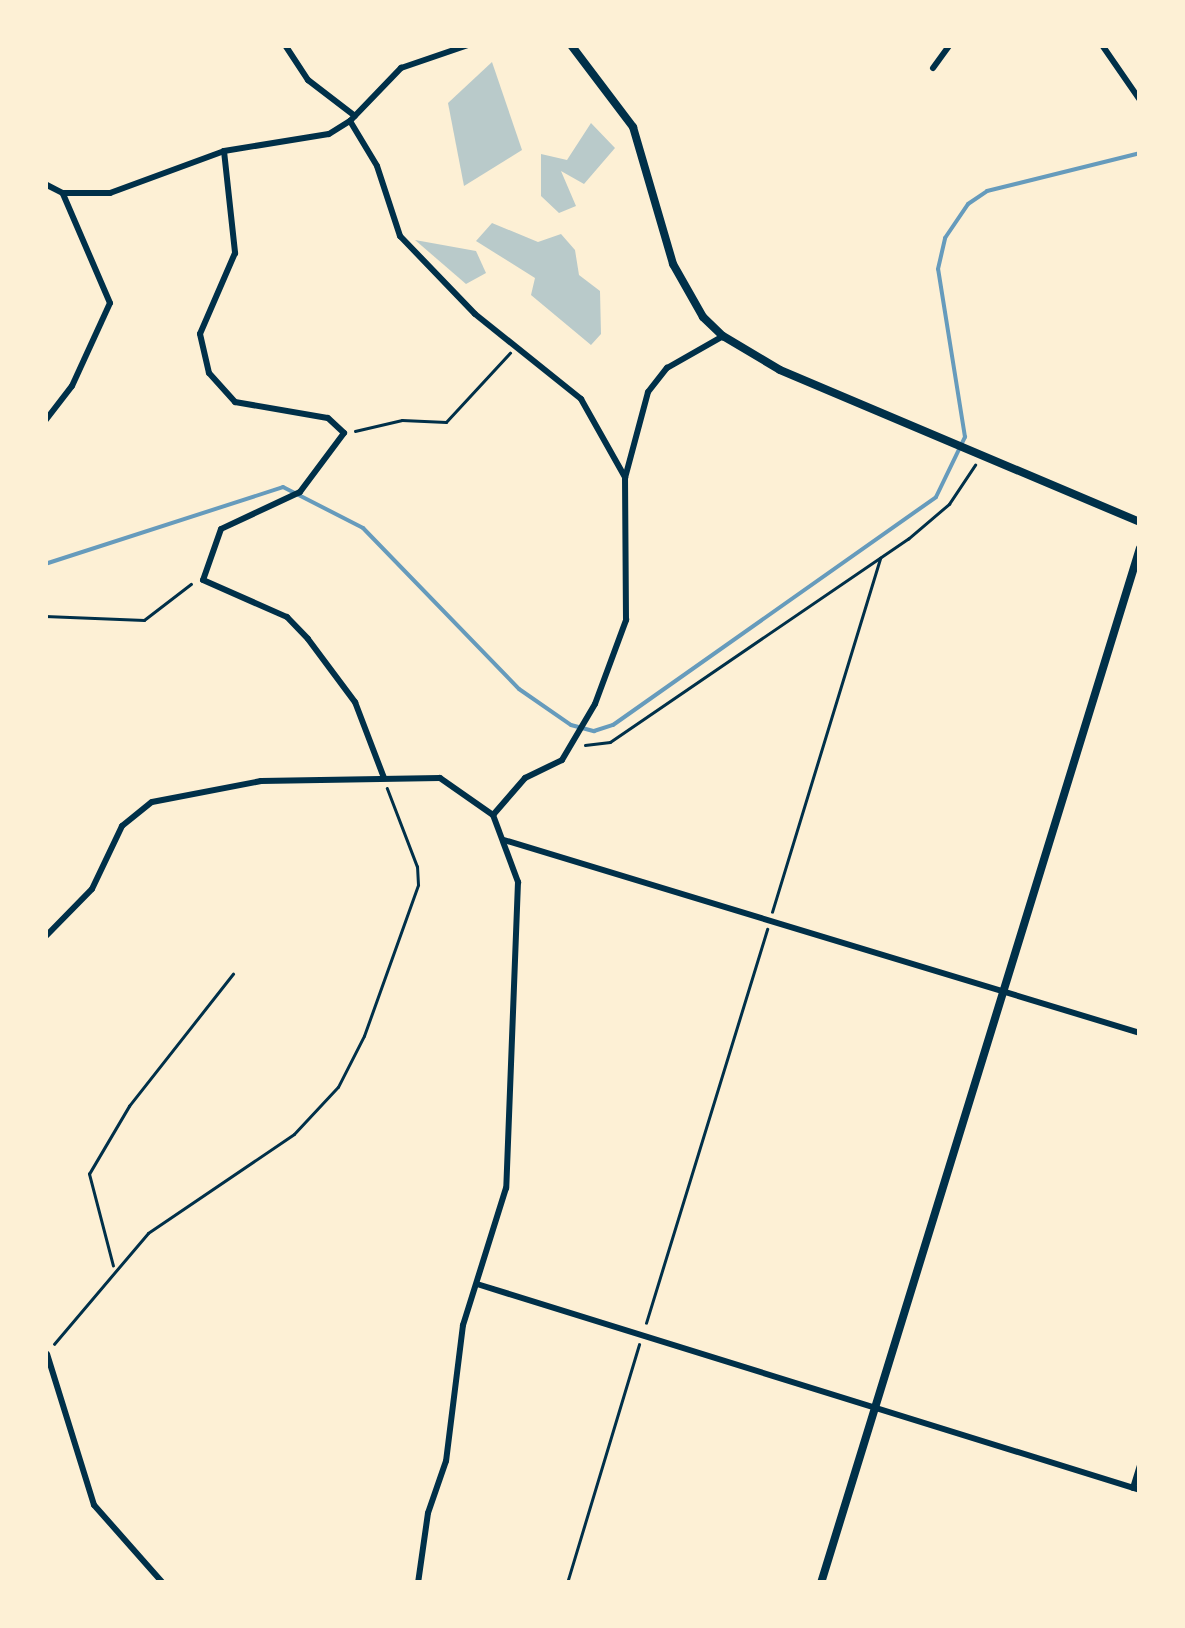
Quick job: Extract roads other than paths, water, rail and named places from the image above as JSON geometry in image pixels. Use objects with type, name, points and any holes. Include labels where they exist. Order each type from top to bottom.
[{"type":"street","points":[[284,45],[308,80],[353,119],[378,166],[400,236],[517,348],[581,399],[625,478]]},
{"type":"street","points":[[45,184],[63,193],[130,189],[224,152],[306,140],[353,119],[400,68],[468,45]]},
{"type":"street","points":[[571,45],[633,128],[673,264],[702,317],[722,336],[780,370],[1140,522]]},
{"type":"street","points":[[934,68],[950,45]]},
{"type":"street","points":[[1102,45],[1140,100]]},
{"type":"street","points":[[224,152],[235,253],[200,334],[208,372],[235,402],[328,418],[344,433],[300,492],[221,529],[203,580],[287,616],[355,702],[384,778]]},
{"type":"street","points":[[45,422],[72,386],[110,304],[63,193]]},
{"type":"street","points":[[493,815],[525,778],[562,760],[617,654],[626,620],[625,478],[655,378],[722,336]]},
{"type":"street","points":[[821,1583],[1140,548]]},
{"type":"street","points":[[45,937],[92,889],[122,826],[152,802],[261,781],[451,780],[493,815],[518,882],[506,1188],[463,1325],[446,1461],[428,1513],[418,1583]]},
{"type":"street","points":[[503,840],[1140,1033]]},
{"type":"street","points":[[477,1284],[1136,1489],[1140,1464]]},
{"type":"street","points":[[46,1355],[94,1506],[164,1583]]},
{"type":"waterway","points":[[45,564],[283,487],[363,528],[519,689],[571,725],[594,731],[613,725],[936,497],[965,437],[938,269],[945,238],[968,204],[987,191],[1140,153]]}]
